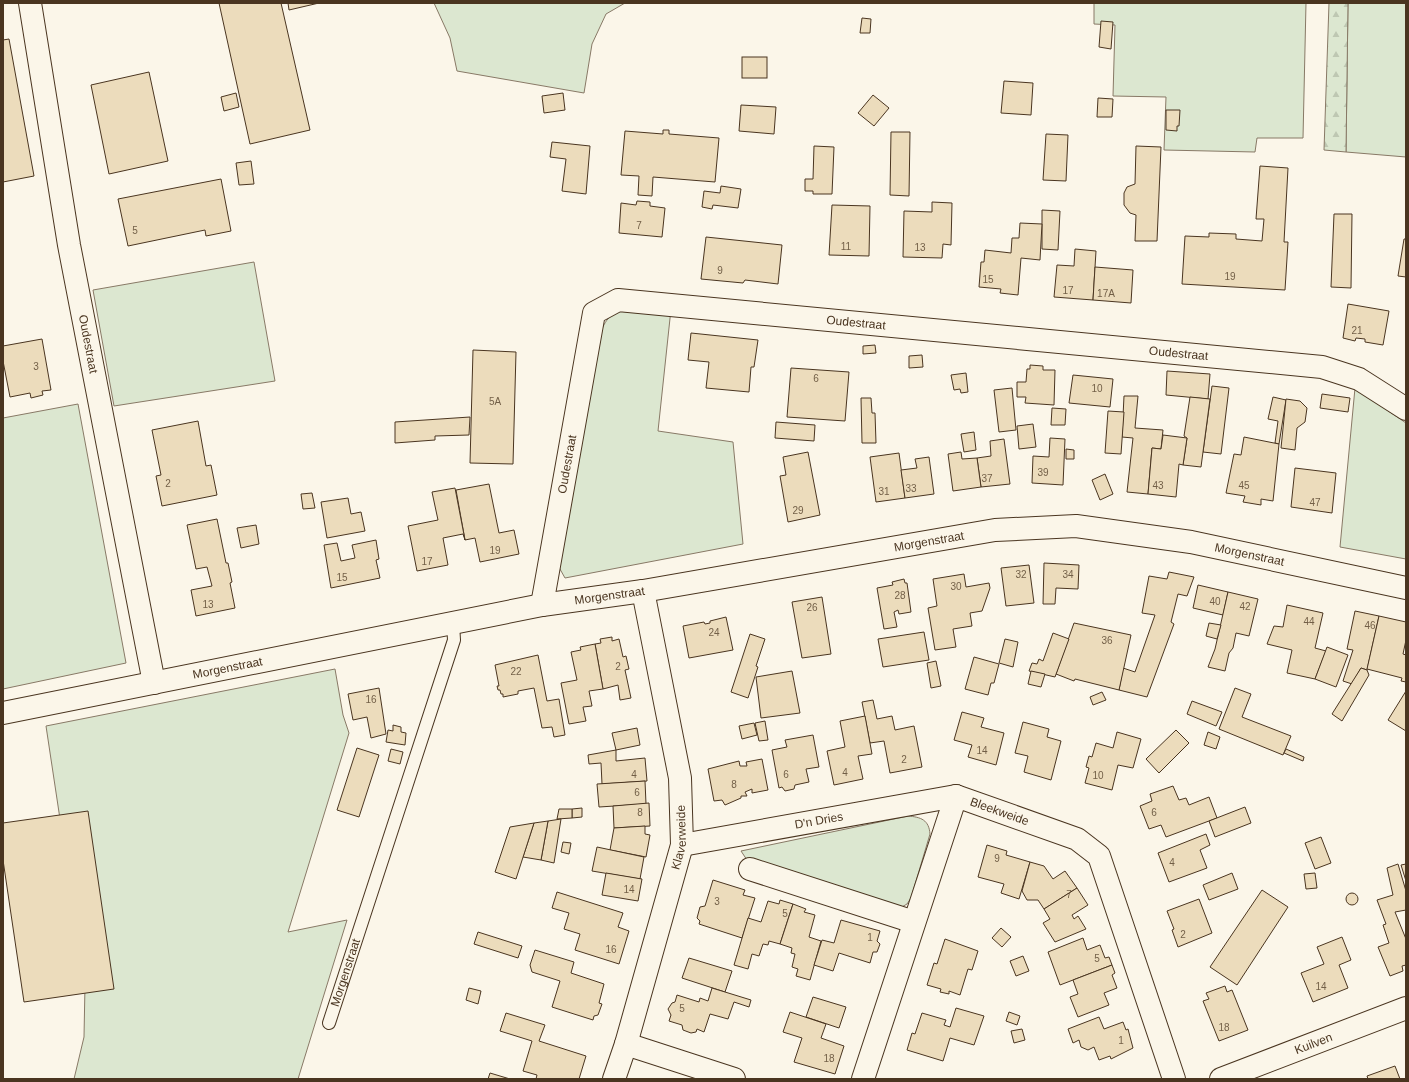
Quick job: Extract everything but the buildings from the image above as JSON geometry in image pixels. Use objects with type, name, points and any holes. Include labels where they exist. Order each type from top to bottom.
[{"type":"street","name":"Oudestraat","points":[[30,3],[69,245],[154,683]]},
{"type":"street","name":"Oudestraat","points":[[542,605],[594,313],[618,300],[1322,367],[1359,380],[1406,409]]},
{"type":"street","name":"Morgenstraat","points":[[3,713],[542,605],[643,591],[995,530],[1076,526],[1191,542],[1406,588]]},
{"type":"street","name":"Klaverweide","points":[[614,1079],[626,1044],[682,846],[680,778],[643,591]]},
{"type":"street","name":"D'n Dries","points":[[682,846],[956,796]]},
{"type":"street","name":"Bleekweide","points":[[862,1079],[956,796],[1077,839],[1099,856],[1174,1079]]},
{"type":"street","points":[[750,869],[914,922]]},
{"type":"street","name":"Kuilven","points":[[1220,1079],[1406,1008]]},
{"type":"street","points":[[626,1044],[734,1079]]},
{"type":"lane","name":"Morgenstraat","points":[[329,1024],[454,640],[453,624]]},
{"type":"green space","points":[[434,3],[625,3],[606,14],[592,44],[584,93],[457,71],[450,38]]},
{"type":"green space","points":[[1094,3],[1306,3],[1303,138],[1257,138],[1255,152],[1164,150],[1166,97],[1113,96],[1115,25],[1094,24]]},
{"type":"green space","points":[[1329,3],[1348,3],[1346,152],[1324,150]]},
{"type":"green space","points":[[1348,3],[1406,3],[1406,157],[1346,152]]},
{"type":"green space","points":[[254,262],[275,381],[114,406],[93,290]]},
{"type":"green space","points":[[628,306],[671,309],[658,431],[733,442],[743,544],[565,578],[556,562],[599,336],[609,317]]},
{"type":"green space","points":[[1355,388],[1406,423],[1406,559],[1340,547]]},
{"type":"green space","points":[[78,404],[126,663],[3,689],[3,418]]},
{"type":"green space","points":[[335,669],[343,715],[349,733],[288,932],[347,920],[298,1079],[74,1079],[84,1037],[85,985],[46,726]]},
{"type":"green space","points":[[908,816],[917,817],[924,820],[928,825],[930,834],[911,898],[907,904],[900,908],[747,860],[741,851]]}]
